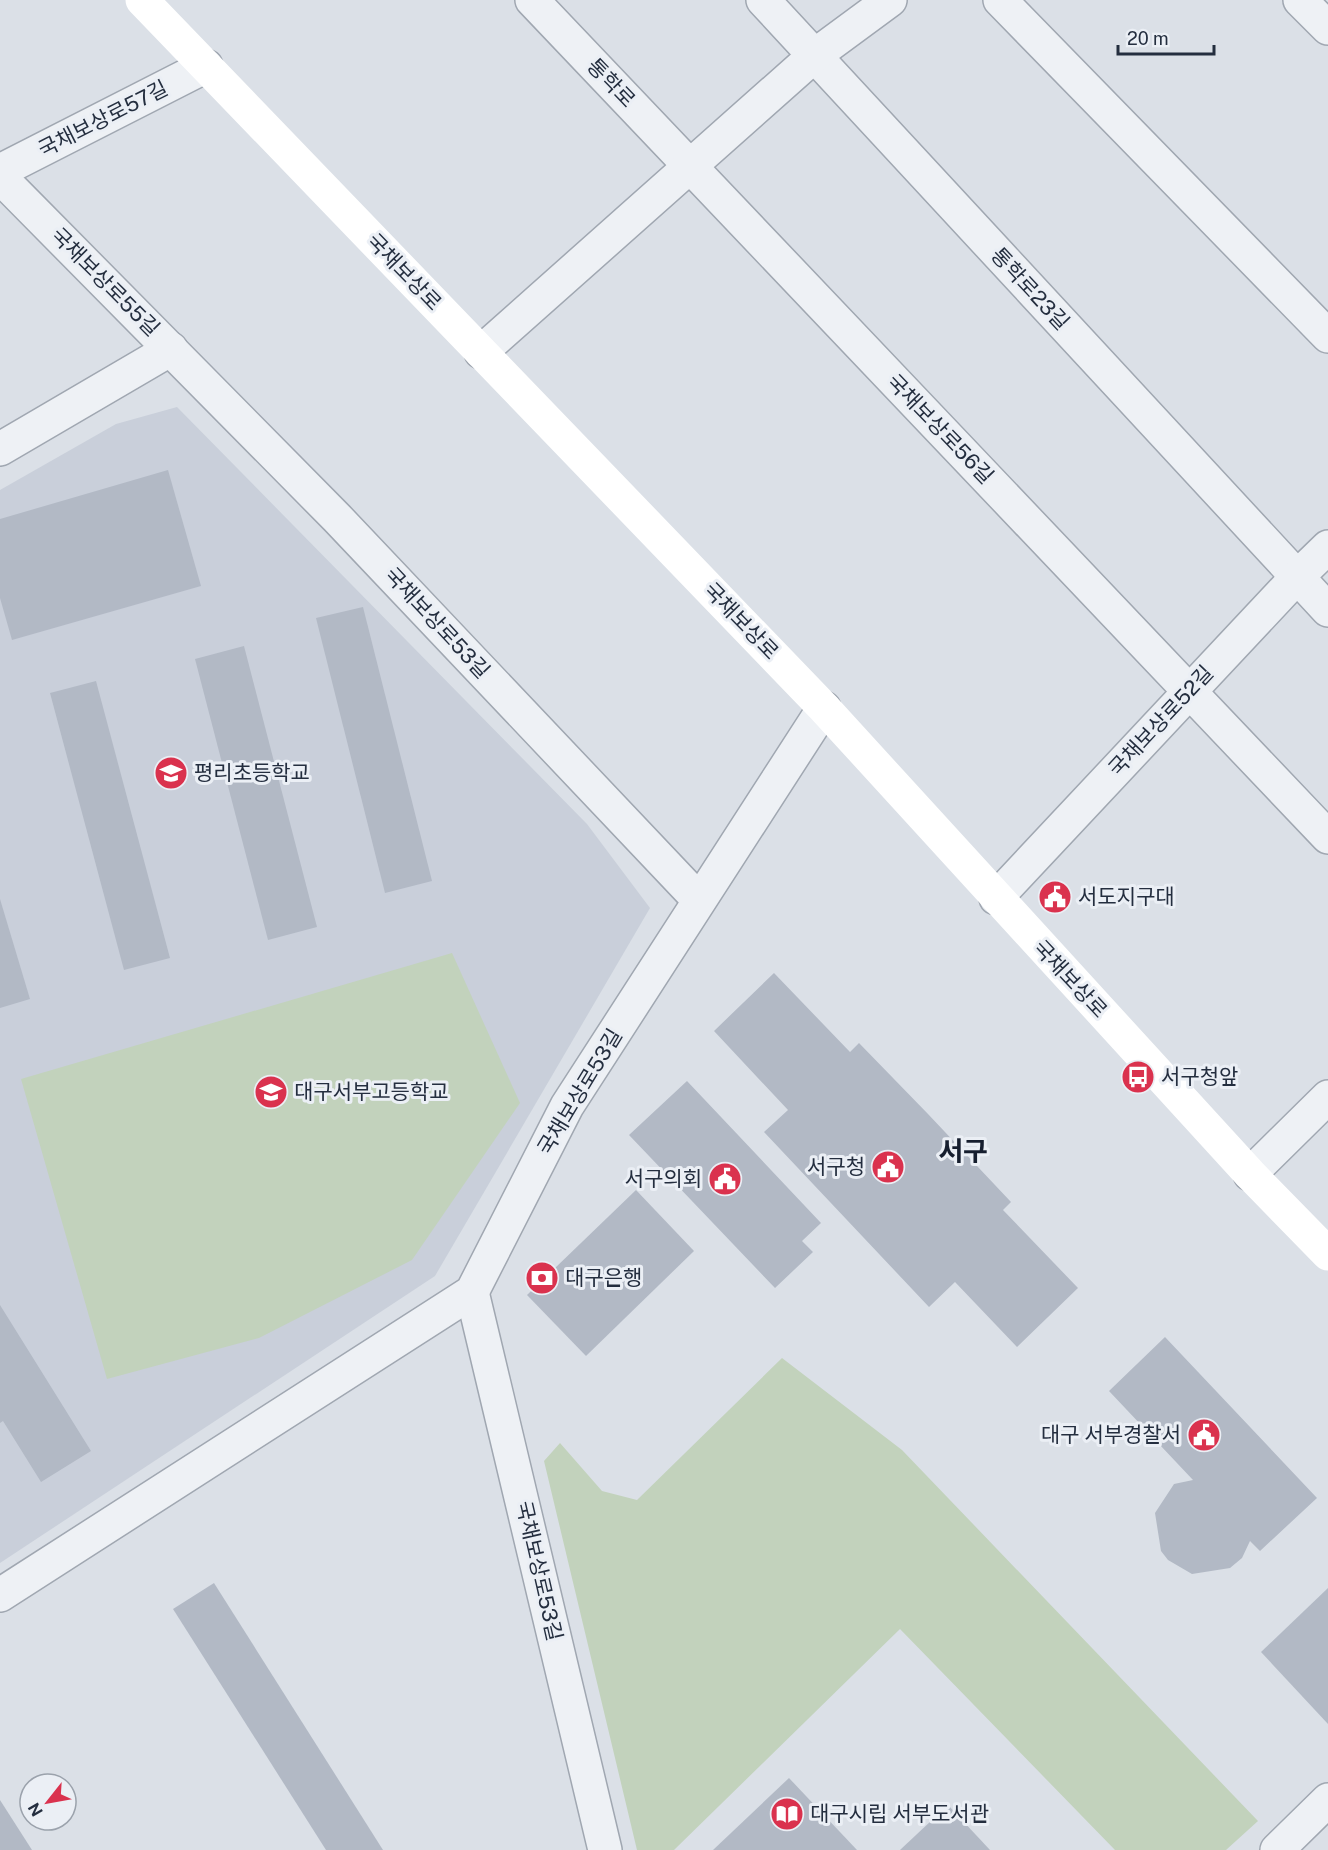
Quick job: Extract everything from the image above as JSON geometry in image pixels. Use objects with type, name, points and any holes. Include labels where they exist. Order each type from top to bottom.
[{"type":"main road","name":"국채보상로","points":[[142,0],[824,708],[1250,1174],[1328,1254]]},
{"type":"street","name":"통학로","points":[[532,0],[690,166]]},
{"type":"street","name":"통학로23길","points":[[763,0],[1328,610]]},
{"type":"street","points":[[481,352],[814,56],[890,0]]},
{"type":"street","points":[[1000,0],[1328,336]]},
{"type":"street","points":[[1300,0],[1328,28]]},
{"type":"street","name":"국채보상로57길","points":[[0,171],[206,66]]},
{"type":"street","name":"국채보상로56길","points":[[690,166],[1328,837]]},
{"type":"street","name":"국채보상로55길","points":[[0,177],[171,349],[0,449]]},
{"type":"street","name":"국채보상로53길","points":[[171,349],[337,518],[699,900]]},
{"type":"street","name":"국채보상로52길","points":[[996,898],[1297,577],[1328,547]]},
{"type":"street","name":"국채보상로53길","points":[[605,1850],[472,1292],[567,1106],[824,708]]},
{"type":"street","points":[[1250,1174],[1328,1097]]},
{"type":"street","points":[[0,1595],[472,1292]]},
{"type":"street","points":[[1277,1850],[1323,1816]]},
{"type":"shaded area","name":"대구서부고등학교","points":[[177,407],[587,824],[650,908],[435,1276],[0,1563],[0,490],[116,424]]},
{"type":"green space","points":[[452,953],[520,1103],[412,1260],[259,1338],[107,1379],[21,1079]]},
{"type":"green space","points":[[782,1358],[902,1450],[1258,1821],[1226,1850],[1115,1850],[900,1629],[674,1850],[637,1850],[544,1461],[560,1443],[602,1491],[637,1500]]},
{"type":"building","points":[[168,470],[201,586],[12,640],[0,598],[0,519]]},
{"type":"building","points":[[363,607],[432,881],[385,893],[316,618]]},
{"type":"building","points":[[244,646],[317,927],[268,940],[195,659]]},
{"type":"building","points":[[96,681],[170,958],[124,970],[50,693]]},
{"type":"building","points":[[0,899],[30,999],[0,1008]]},
{"type":"building","name":"서구청","points":[[774,973],[850,1052],[859,1043],[928,1114],[1011,1202],[1003,1210],[1078,1288],[1017,1347],[955,1282],[929,1307],[764,1132],[788,1110],[714,1031]]},
{"type":"building","name":"서구의회","points":[[687,1081],[821,1223],[802,1241],[813,1252],[775,1288],[629,1135]]},
{"type":"building","points":[[636,1190],[694,1251],[586,1356],[527,1295]]},
{"type":"building","points":[[0,1305],[91,1451],[41,1482],[3,1421],[0,1423]]},
{"type":"building","name":"대구 서부경찰서","points":[[1165,1337],[1317,1498],[1260,1551],[1250,1541],[1242,1558],[1230,1568],[1192,1574],[1168,1560],[1161,1551],[1155,1513],[1174,1484],[1193,1480],[1109,1391]]},
{"type":"building","points":[[214,1583],[383,1850],[326,1850],[173,1609]]},
{"type":"building","points":[[1328,1588],[1328,1724],[1261,1652]]},
{"type":"building","name":"대구시립 서부도서관","points":[[789,1778],[857,1850],[713,1850]]},
{"type":"building","points":[[0,1800],[18,1828],[18,1832],[20,1832],[32,1850],[0,1850]]},
{"type":"building","name":"대구시립 서부도서관","points":[[948,1805],[990,1850],[900,1850]]},
{"type":"place","name":"평리초등학교","points":[[171,773]]},
{"type":"place","name":"서도지구대","points":[[1055,897]]},
{"type":"place","name":"서구청앞","points":[[1138,1077]]},
{"type":"place","name":"대구서부고등학교","points":[[271,1092]]},
{"type":"place","name":"서구청","points":[[888,1167]]},
{"type":"place","name":"서구의회","points":[[725,1179]]},
{"type":"place","name":"대구은행","points":[[542,1278]]},
{"type":"place","name":"대구 서부경찰서","points":[[1204,1435]]},
{"type":"place","name":"대구시립 서부도서관","points":[[787,1814]]},
{"type":"district","name":"서구","points":[[963,1152]]}]
